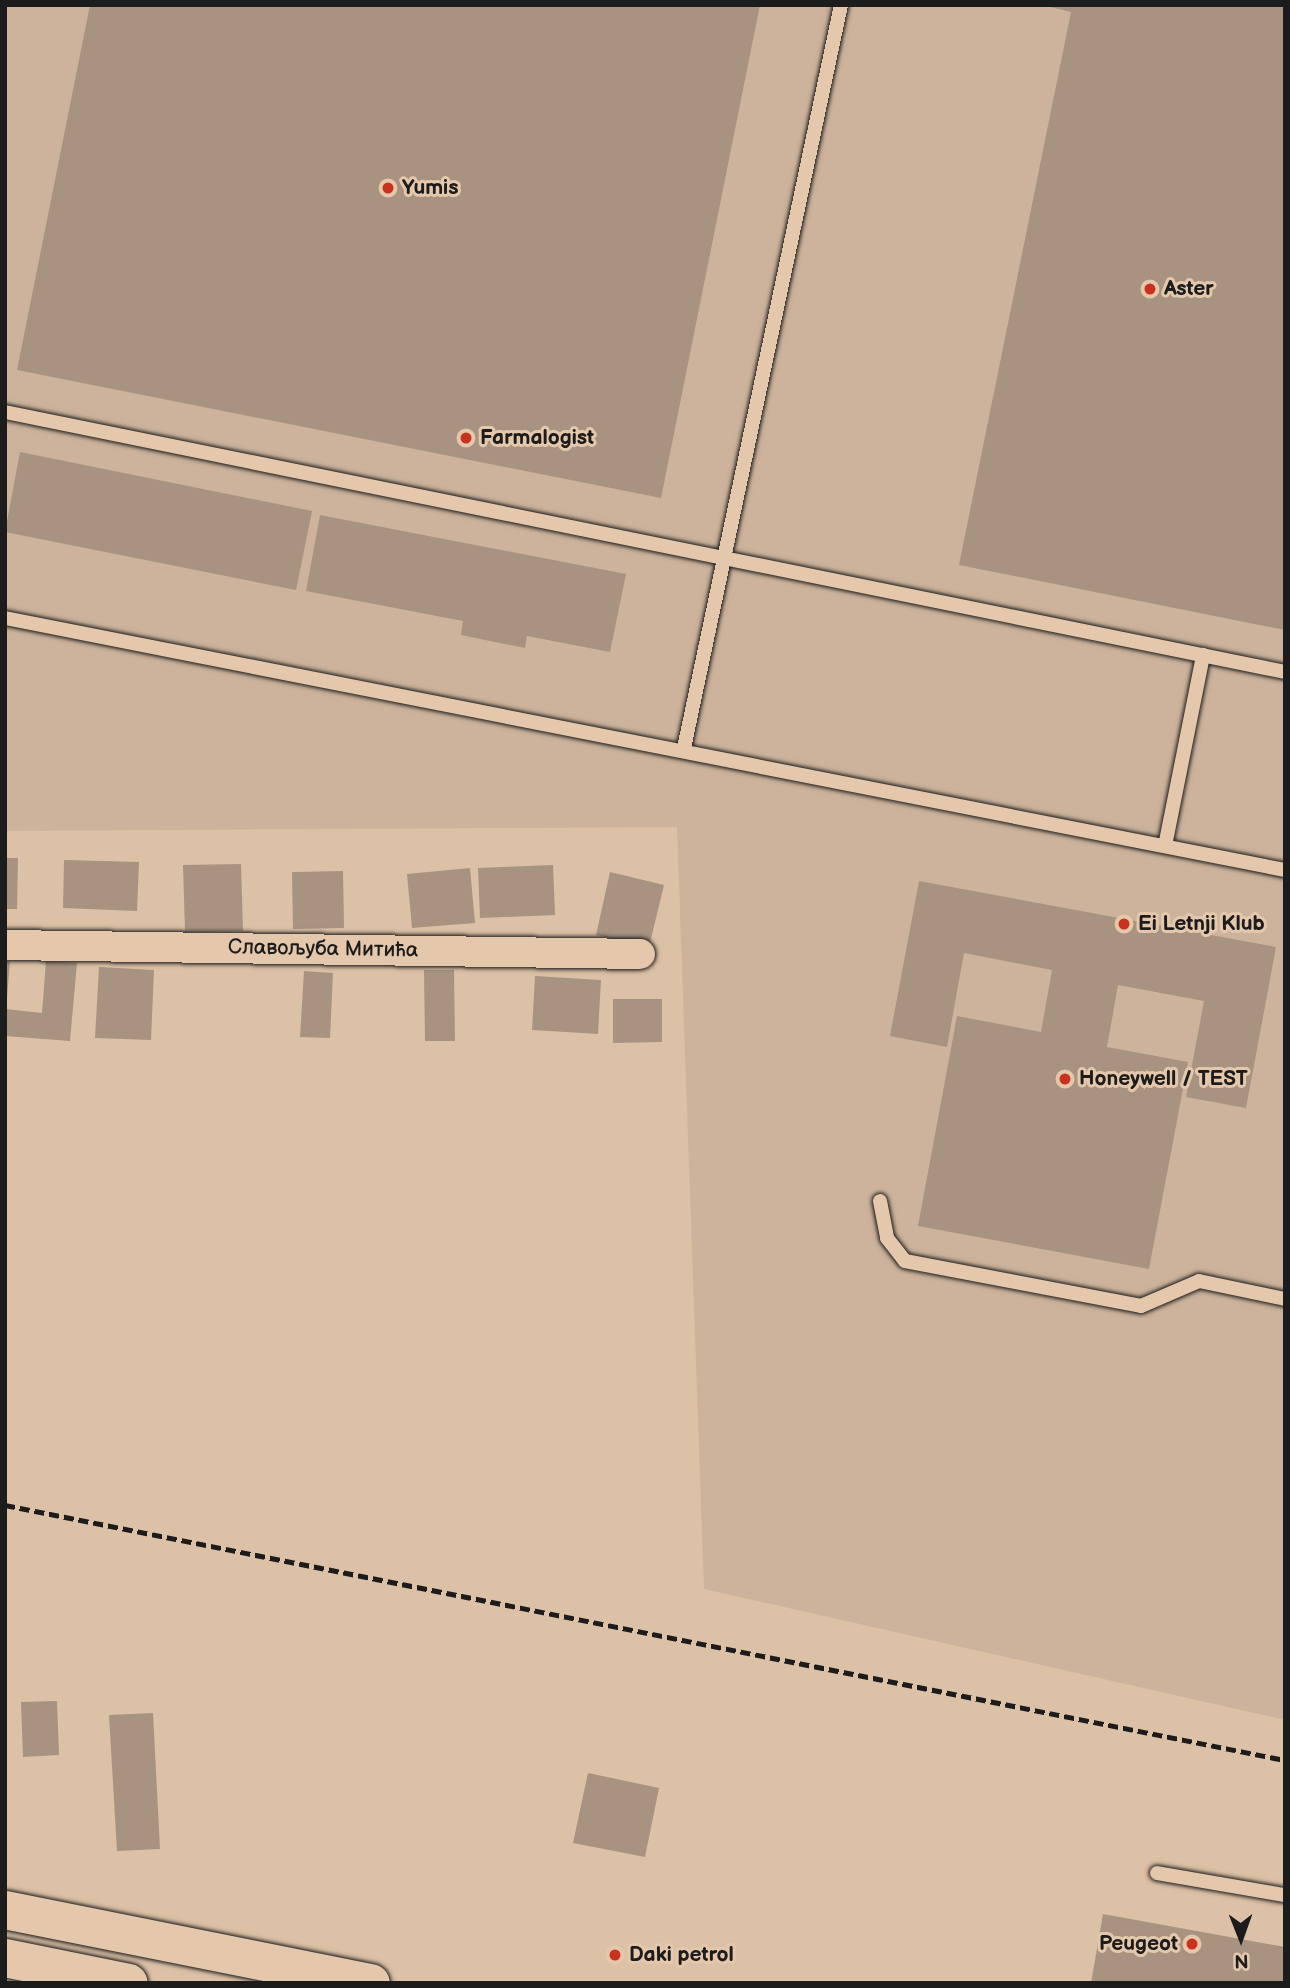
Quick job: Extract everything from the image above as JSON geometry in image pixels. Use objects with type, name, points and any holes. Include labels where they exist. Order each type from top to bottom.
[{"type":"main road","points":[[5,1910],[371,1983]]},
{"type":"main road","points":[[29,1969],[129,1983]]},
{"type":"street","name":"Славољуба Митића","points":[[5,945],[640,954]]},
{"type":"lane","points":[[684,748],[841,5]]},
{"type":"lane","points":[[5,412],[1285,672]]},
{"type":"lane","points":[[5,618],[684,748],[1285,870]]},
{"type":"lane","points":[[1165,846],[1203,655]]},
{"type":"lane","points":[[880,1200],[887,1238],[905,1261],[1141,1306],[1199,1280],[1285,1299]]},
{"type":"lane","points":[[1157,1873],[1285,1895]]},
{"type":"shaded area","points":[[5,5],[1285,5],[1285,1720],[704,1589],[677,827],[5,831]]},
{"type":"building","name":"Yumis","points":[[90,5],[760,5],[661,498],[17,370]]},
{"type":"building","name":"Aster","points":[[1042,5],[1285,5],[1285,630],[959,565],[1071,12]]},
{"type":"building","points":[[20,452],[312,511],[296,590],[5,532]]},
{"type":"building","points":[[320,515],[626,574],[610,652],[527,636],[525,648],[495,642],[461,635],[463,621],[306,591]]},
{"type":"building","points":[[5,858],[18,858],[17,909],[5,909]]},
{"type":"building","points":[[64,860],[139,862],[137,911],[63,908]]},
{"type":"building","points":[[241,864],[243,931],[185,932],[183,865]]},
{"type":"building","points":[[553,865],[555,915],[480,918],[478,868]]},
{"type":"building","points":[[470,868],[475,923],[412,928],[407,874]]},
{"type":"building","points":[[343,871],[344,928],[293,929],[292,872]]},
{"type":"building","points":[[610,872],[664,885],[649,947],[596,935]]},
{"type":"building","name":"Honeywell / TEST","points":[[919,881],[1276,947],[1246,1108],[1186,1097],[1204,1001],[1118,985],[1107,1047],[1188,1062],[1149,1269],[918,1226],[957,1016],[1041,1032],[1052,970],[964,953],[947,1047],[890,1036]]},
{"type":"building","points":[[46,961],[77,963],[70,1041],[5,1036],[5,1009],[42,1013]]},
{"type":"building","points":[[5,962],[10,962],[7,998],[5,997]]},
{"type":"building","points":[[99,967],[154,970],[151,1040],[95,1038]]},
{"type":"building","points":[[424,970],[454,970],[455,1041],[425,1041]]},
{"type":"building","points":[[304,971],[333,973],[330,1038],[300,1037]]},
{"type":"building","points":[[535,976],[601,980],[598,1034],[532,1030]]},
{"type":"building","points":[[613,999],[662,999],[662,1042],[613,1043]]},
{"type":"building","points":[[57,1701],[59,1755],[23,1757],[21,1702]]},
{"type":"building","points":[[153,1713],[160,1849],[117,1851],[109,1715]]},
{"type":"building","points":[[588,1773],[659,1788],[645,1857],[573,1843]]},
{"type":"building","points":[[1103,1914],[1285,1947],[1285,1983],[1091,1983]]},
{"type":"railway","points":[[5,1505],[1285,1760]]},
{"type":"place","name":"Yumis","points":[[388,188]]},
{"type":"place","name":"Aster","points":[[1150,289]]},
{"type":"place","name":"Farmalogist","points":[[466,438]]},
{"type":"place","name":"Ei Letnji Klub","points":[[1124,924]]},
{"type":"place","name":"Honeywell / TEST","points":[[1065,1079]]},
{"type":"place","name":"Peugeot","points":[[1192,1944]]},
{"type":"place","name":"Daki petrol","points":[[615,1955]]}]
